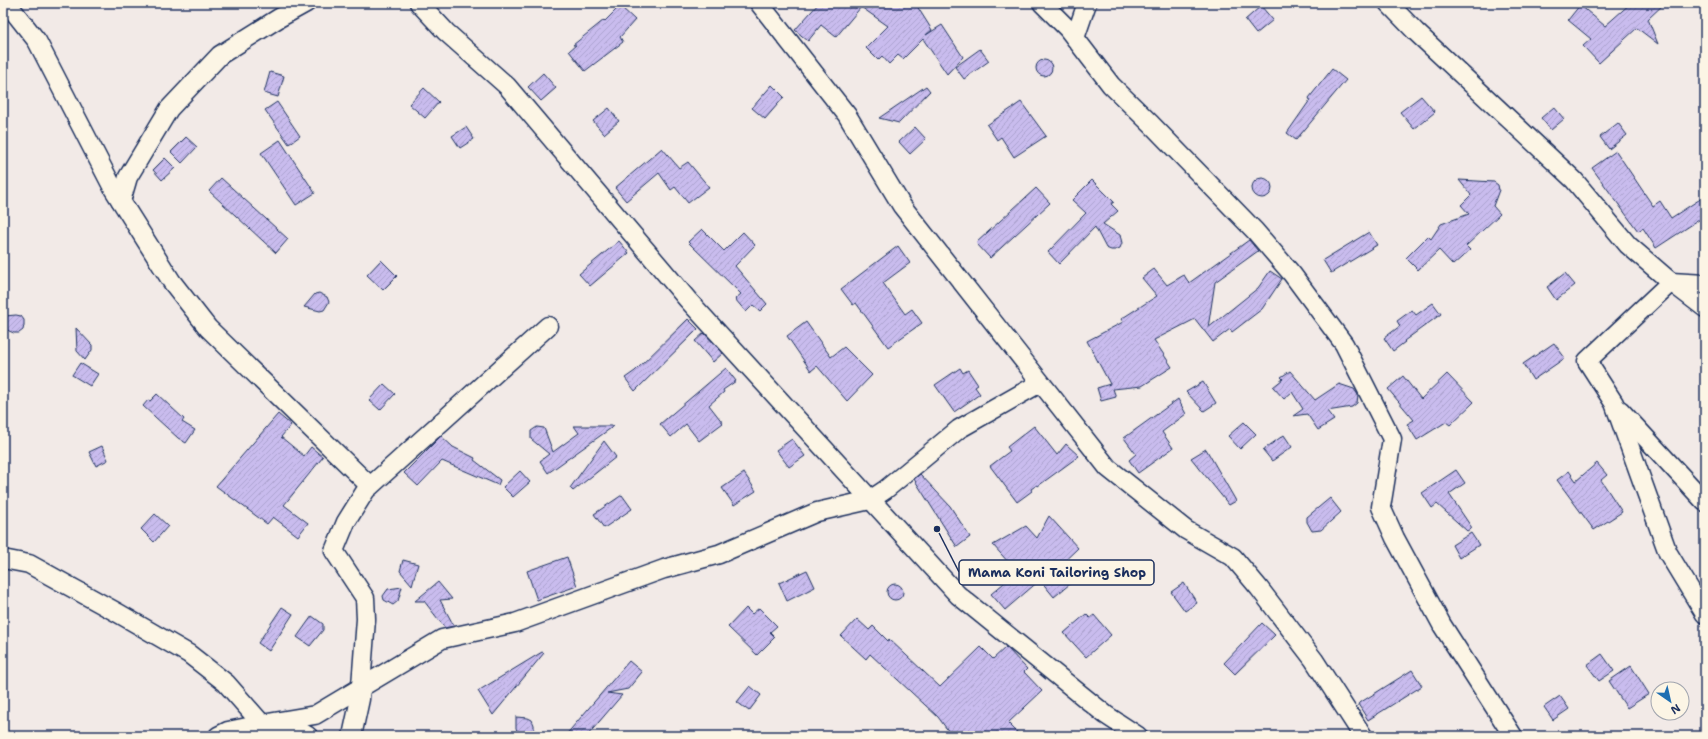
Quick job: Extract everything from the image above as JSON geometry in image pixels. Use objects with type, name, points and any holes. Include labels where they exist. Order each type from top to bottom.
[{"type":"street","points":[[7,3],[37,41],[122,201],[172,282],[208,328],[370,486]]},
{"type":"street","points":[[122,201],[128,177],[169,109],[220,55],[306,3]]},
{"type":"street","points":[[419,3],[446,32],[507,86],[688,300],[958,595],[1106,715],[1138,736]]},
{"type":"street","points":[[759,3],[847,115],[902,206],[1108,468],[1186,530],[1233,557],[1314,660],[1364,736]]},
{"type":"street","points":[[1042,3],[1075,38],[1111,85],[1152,124],[1255,231],[1283,263],[1344,344],[1392,440],[1381,507],[1395,538],[1442,625],[1512,736]]},
{"type":"street","points":[[1075,38],[1087,3]]},
{"type":"street","points":[[1388,3],[1416,32],[1574,180],[1628,245],[1671,282],[1705,308]]},
{"type":"street","points":[[1705,284],[1671,282],[1587,362],[1614,403],[1705,502]]},
{"type":"street","points":[[352,736],[361,686],[366,619],[365,598],[334,551],[346,522],[370,486],[548,326]]},
{"type":"street","points":[[218,736],[228,732],[262,724],[315,714],[442,639],[515,623],[664,569],[719,554],[817,512],[870,500],[885,490],[959,429],[1040,382]]},
{"type":"street","points":[[1614,403],[1668,553],[1705,614]]},
{"type":"street","points":[[3,559],[30,564],[118,612],[189,654],[226,683],[262,724],[298,730],[308,736]]},
{"type":"building","points":[[819,3],[915,3],[932,30],[926,35],[942,25],[963,57],[947,74],[923,39],[903,59],[898,55],[889,64],[882,56],[878,60],[866,48],[888,26],[861,7],[836,37],[821,25],[808,41],[795,30]]},
{"type":"building","points":[[1631,3],[1665,3],[1648,19],[1658,44],[1637,28],[1599,63],[1583,46],[1591,39],[1568,20],[1580,5],[1605,26]]},
{"type":"building","points":[[620,6],[635,20],[620,37],[623,42],[585,71],[569,51],[576,45],[573,45],[604,20],[605,21]]},
{"type":"building","points":[[1261,6],[1273,20],[1256,34],[1245,20]]},
{"type":"building","points":[[980,49],[989,61],[964,79],[955,67]]},
{"type":"building","points":[[1044,60],[1051,65],[1052,68],[1047,75],[1044,76],[1037,71],[1036,68],[1041,61]]},
{"type":"building","points":[[1332,69],[1346,80],[1296,140],[1287,133],[1310,100],[1309,98]]},
{"type":"building","points":[[270,72],[284,76],[278,97],[264,93]]},
{"type":"building","points":[[543,73],[556,88],[541,101],[528,87]]},
{"type":"building","points":[[772,85],[784,97],[765,119],[752,108]]},
{"type":"building","points":[[926,86],[930,91],[899,123],[879,118]]},
{"type":"building","points":[[424,88],[439,102],[425,118],[409,104]]},
{"type":"building","points":[[1421,96],[1435,112],[1414,129],[1400,112]]},
{"type":"building","points":[[277,102],[300,136],[289,144],[265,110]]},
{"type":"building","points":[[1021,102],[1046,136],[1014,157],[1001,137],[997,140],[987,125]]},
{"type":"building","points":[[1554,107],[1564,119],[1551,130],[1541,118]]},
{"type":"building","points":[[609,108],[619,121],[604,134],[593,121]]},
{"type":"building","points":[[1618,123],[1627,135],[1609,149],[1600,137]]},
{"type":"building","points":[[466,127],[474,139],[460,148],[452,136]]},
{"type":"building","points":[[915,127],[926,139],[910,154],[899,142]]},
{"type":"building","points":[[186,137],[197,147],[182,163],[171,152]]},
{"type":"building","points":[[280,140],[315,193],[296,205],[261,153]]},
{"type":"building","points":[[662,148],[679,168],[688,162],[709,187],[688,203],[675,187],[671,190],[659,173],[626,201],[615,188]]},
{"type":"building","points":[[1616,151],[1653,206],[1660,201],[1671,218],[1705,196],[1705,216],[1656,248],[1643,228],[1638,231],[1592,168]]},
{"type":"building","points":[[165,158],[175,168],[162,180],[153,170]]},
{"type":"building","points":[[221,178],[288,239],[276,253],[209,191]]},
{"type":"building","points":[[1262,178],[1269,181],[1272,188],[1269,195],[1262,198],[1255,195],[1252,188],[1255,181]]},
{"type":"building","points":[[1092,180],[1114,202],[1111,204],[1118,211],[1103,224],[1120,235],[1122,243],[1120,248],[1115,250],[1106,248],[1095,227],[1059,264],[1048,252],[1086,213],[1072,200]]},
{"type":"building","points":[[1459,180],[1494,182],[1498,185],[1499,190],[1493,206],[1500,214],[1466,246],[1470,250],[1453,265],[1439,250],[1418,270],[1406,258],[1428,236],[1431,239],[1441,224],[1469,214],[1461,205],[1471,195]]},
{"type":"building","points":[[1036,188],[1050,203],[990,258],[976,243]]},
{"type":"building","points":[[702,229],[724,251],[743,232],[755,245],[735,266],[767,304],[760,311],[753,305],[746,312],[735,299],[741,294],[688,242]]},
{"type":"building","points":[[1369,232],[1377,245],[1331,273],[1323,260]]},
{"type":"building","points":[[1249,240],[1258,251],[1215,282],[1208,328],[1258,288],[1270,271],[1282,279],[1262,309],[1232,332],[1230,329],[1213,342],[1195,319],[1154,340],[1172,367],[1142,386],[1113,389],[1116,397],[1101,401],[1097,388],[1110,384],[1087,341],[1123,322],[1121,319],[1157,296],[1142,278],[1154,269],[1167,285],[1184,275],[1189,283]]},
{"type":"building","points":[[619,241],[629,253],[590,286],[579,274]]},
{"type":"building","points":[[898,246],[910,263],[883,283],[905,314],[912,309],[922,323],[888,347],[856,303],[853,305],[841,289]]},
{"type":"building","points":[[381,260],[397,276],[383,290],[367,275]]},
{"type":"building","points":[[1565,273],[1575,285],[1556,300],[1547,287]]},
{"type":"building","points":[[319,293],[327,297],[329,302],[324,310],[320,311],[304,307],[315,294]]},
{"type":"building","points":[[1433,303],[1441,314],[1404,341],[1405,342],[1393,351],[1384,338],[1400,326],[1397,321],[1412,310],[1416,315]]},
{"type":"building","points":[[5,316],[21,316],[24,320],[23,330],[19,333],[14,333],[6,328]]},
{"type":"building","points":[[688,319],[698,329],[635,391],[625,378],[635,371]]},
{"type":"building","points":[[806,322],[831,357],[844,347],[872,375],[847,401],[817,366],[811,371],[787,336]]},
{"type":"building","points":[[76,328],[92,345],[92,350],[85,360],[77,351]]},
{"type":"building","points":[[704,333],[723,353],[713,362],[695,341]]},
{"type":"building","points":[[1554,343],[1565,358],[1533,380],[1523,364]]},
{"type":"building","points":[[80,363],[98,374],[90,386],[72,375]]},
{"type":"building","points":[[726,368],[736,381],[723,390],[724,392],[709,405],[723,423],[699,441],[686,424],[671,437],[660,424]]},
{"type":"building","points":[[960,368],[963,373],[968,370],[978,385],[975,387],[980,394],[954,412],[935,385]]},
{"type":"building","points":[[1290,371],[1315,400],[1339,384],[1354,389],[1358,395],[1357,403],[1352,407],[1327,411],[1334,420],[1318,430],[1307,414],[1293,416],[1303,409],[1292,392],[1284,399],[1273,387],[1283,379],[1281,377]]},
{"type":"building","points":[[1447,374],[1474,402],[1450,425],[1446,422],[1417,440],[1407,424],[1414,420],[1388,389],[1403,376],[1421,399]]},
{"type":"building","points":[[1203,382],[1216,403],[1204,411],[1186,392]]},
{"type":"building","points":[[384,384],[395,394],[380,410],[369,400]]},
{"type":"building","points":[[157,394],[184,419],[182,422],[195,430],[186,443],[178,438],[143,406],[148,400],[150,401]]},
{"type":"building","points":[[1178,399],[1186,414],[1162,432],[1173,448],[1138,473],[1129,460],[1136,454],[1124,438]]},
{"type":"building","points":[[278,414],[291,425],[281,437],[304,456],[311,447],[323,457],[284,505],[308,523],[298,536],[273,517],[267,524],[216,486]]},
{"type":"building","points":[[1244,422],[1256,434],[1240,449],[1228,436]]},
{"type":"building","points":[[574,426],[614,426],[548,473],[540,461],[549,454],[531,439],[531,431],[537,427],[544,428],[553,452],[579,433]]},
{"type":"building","points":[[1034,426],[1057,455],[1066,444],[1079,456],[1038,486],[1037,485],[1031,489],[1032,491],[1017,502],[990,466],[1010,451],[1007,447]]},
{"type":"building","points":[[1284,435],[1292,447],[1272,461],[1263,450]]},
{"type":"building","points":[[441,436],[453,447],[475,458],[474,460],[500,480],[498,485],[442,461],[418,486],[404,473]]},
{"type":"building","points":[[792,439],[805,456],[789,467],[776,450]]},
{"type":"building","points":[[604,441],[616,457],[573,491],[570,488]]},
{"type":"building","points":[[102,446],[108,460],[96,466],[89,452]]},
{"type":"building","points":[[1206,449],[1236,501],[1229,505],[1191,458]]},
{"type":"building","points":[[1597,463],[1607,475],[1601,480],[1622,512],[1594,530],[1557,480],[1569,471],[1576,481]]},
{"type":"building","points":[[1456,470],[1465,483],[1449,494],[1472,528],[1467,531],[1437,504],[1432,508],[1422,493]]},
{"type":"building","points":[[520,471],[530,482],[513,497],[503,487]]},
{"type":"building","points":[[744,473],[756,491],[734,505],[722,488]]},
{"type":"building","points":[[920,474],[950,506],[970,537],[957,547],[914,479]]},
{"type":"building","points":[[622,495],[632,509],[604,528],[594,514]]},
{"type":"building","points":[[1330,498],[1341,512],[1321,530],[1312,531],[1307,522],[1307,517]]},
{"type":"building","points":[[155,514],[168,526],[154,542],[141,529]]},
{"type":"building","points":[[1049,516],[1078,548],[1057,568],[1070,584],[1054,597],[1040,580],[1005,610],[991,594],[1017,572],[993,545],[1026,526],[1037,538]]},
{"type":"building","points":[[1471,533],[1479,545],[1459,558],[1452,545]]},
{"type":"building","points":[[567,557],[577,586],[537,600],[527,571]]},
{"type":"building","points":[[403,560],[418,564],[412,585],[400,571]]},
{"type":"building","points":[[807,570],[815,587],[787,601],[779,583]]},
{"type":"building","points":[[438,582],[452,599],[440,600],[454,626],[445,628],[424,601],[415,601]]},
{"type":"building","points":[[1184,583],[1197,603],[1185,611],[1171,592]]},
{"type":"building","points":[[895,584],[901,586],[903,592],[901,598],[895,600],[889,598],[887,592],[889,586]]},
{"type":"building","points":[[402,587],[398,601],[393,605],[384,600],[383,596],[388,589]]},
{"type":"building","points":[[282,607],[293,614],[269,651],[258,643]]},
{"type":"building","points":[[746,608],[752,614],[759,608],[777,626],[770,632],[775,637],[757,655],[728,627]]},
{"type":"building","points":[[1086,614],[1090,618],[1094,615],[1111,635],[1086,657],[1064,633]]},
{"type":"building","points":[[312,616],[323,624],[323,630],[310,646],[297,637]]},
{"type":"building","points":[[857,619],[869,630],[873,626],[888,641],[889,639],[940,687],[981,647],[993,659],[1006,647],[1027,669],[1024,672],[1042,691],[1008,723],[1021,736],[952,736],[938,717],[870,654],[866,659],[841,636]]},
{"type":"building","points":[[1262,623],[1275,635],[1235,674],[1224,663]]},
{"type":"building","points":[[542,652],[544,653],[493,715],[478,691]]},
{"type":"building","points":[[1602,654],[1614,671],[1599,681],[1587,665]]},
{"type":"building","points":[[629,661],[642,672],[628,689],[607,693],[622,695],[587,736],[565,736]]},
{"type":"building","points":[[1631,666],[1649,694],[1627,708],[1609,681]]},
{"type":"building","points":[[1412,670],[1422,686],[1368,720],[1358,704]]},
{"type":"building","points":[[750,686],[761,695],[749,711],[737,702]]},
{"type":"building","points":[[1560,696],[1569,709],[1553,720],[1544,707]]},
{"type":"building","points":[[516,717],[528,718],[532,720],[534,730],[531,734],[527,736],[518,733],[516,728]]},
{"type":"place","name":"Mama Koni Tailoring Shop","points":[[937,529]]}]
